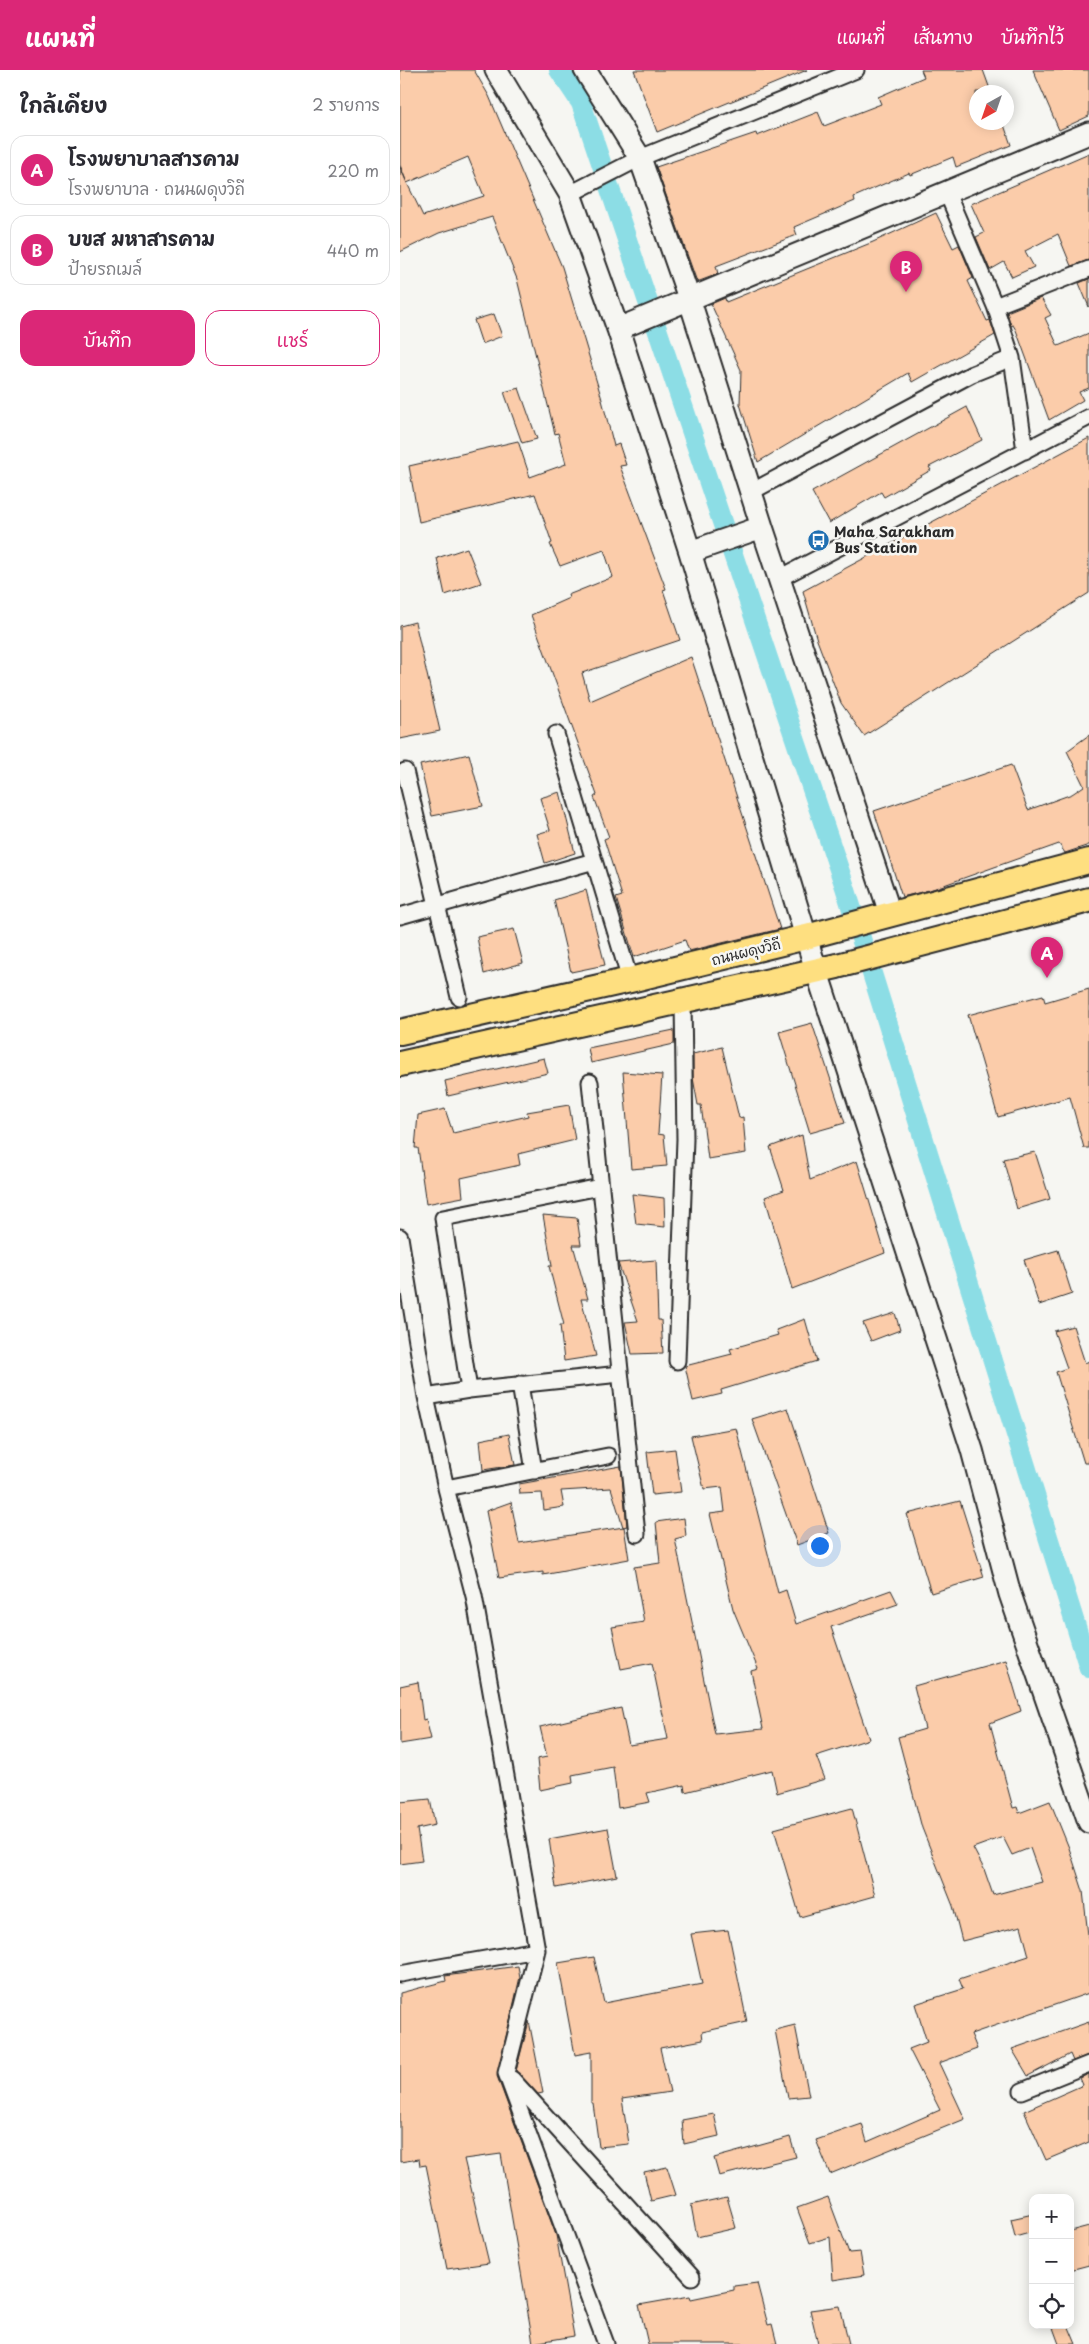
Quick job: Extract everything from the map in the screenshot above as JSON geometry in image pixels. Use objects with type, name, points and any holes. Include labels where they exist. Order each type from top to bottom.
[{"type":"main road","name":"ถนนผดุงวิถี","points":[[400,1032],[630,980],[817,934],[1089,860]]},
{"type":"main road","points":[[400,1064],[683,1002],[827,968],[1089,900]]},
{"type":"street","points":[[496,70],[570,194],[618,328],[817,934],[972,1450],[1010,1594],[1089,1822]]},
{"type":"street","points":[[585,70],[640,158],[690,298],[762,527],[780,578],[879,916]]},
{"type":"street","points":[[570,194],[640,158],[856,70]]},
{"type":"street","points":[[618,328],[1089,133]]},
{"type":"street","points":[[947,193],[996,306],[1012,358],[1025,451]]},
{"type":"street","points":[[996,306],[1089,269]]},
{"type":"street","points":[[751,492],[972,374],[1012,358]]},
{"type":"street","points":[[780,578],[1089,417]]},
{"type":"street","points":[[690,552],[762,527]]},
{"type":"street","points":[[556,734],[630,980]]},
{"type":"street","points":[[405,771],[459,997]]},
{"type":"street","points":[[400,916],[594,861]]},
{"type":"street","points":[[677,1361],[685,1140],[683,1002]]},
{"type":"street","points":[[590,1082],[637,1534]]},
{"type":"street","points":[[469,1390],[443,1218],[600,1187]]},
{"type":"street","points":[[400,1237],[426,1397],[446,1488],[474,1596],[537,1950],[506,2073],[606,2344]]},
{"type":"street","points":[[426,1397],[469,1390],[620,1374]]},
{"type":"street","points":[[520,1384],[534,1471]]},
{"type":"street","points":[[446,1488],[608,1456]]},
{"type":"street","points":[[400,1974],[537,1950]]},
{"type":"street","points":[[1022,2091],[1089,2064]]},
{"type":"street","points":[[506,2073],[692,2277]]},
{"type":"building","points":[[400,70],[474,70],[489,96],[562,267],[614,446],[619,444],[626,465],[620,466],[666,589],[663,590],[680,640],[582,673],[590,701],[691,657],[780,929],[689,951],[685,940],[634,957],[616,898],[622,896],[604,839],[609,837],[594,797],[597,795],[531,615],[569,598],[568,595],[613,577],[604,550],[560,566],[550,544],[552,543],[535,494],[419,522],[409,466],[518,441],[530,477],[566,464],[558,433],[555,434],[517,279],[492,217],[439,233],[400,252],[400,167],[407,183],[400,165]],"holes":[[[468,157],[484,196],[423,216],[407,183]]]},
{"type":"building","points":[[634,70],[807,70],[657,132]]},
{"type":"building","points":[[921,70],[983,70],[988,85],[969,85],[969,130],[1006,130],[1011,145],[956,167],[953,157],[910,175],[909,173],[854,197],[855,201],[794,227],[797,235],[716,266],[718,274],[697,282],[656,167],[756,133],[757,136],[818,112],[824,126],[881,104],[878,97],[924,77]]},
{"type":"building","points":[[1033,70],[1089,70],[1089,116],[1059,130]]},
{"type":"building","points":[[1089,153],[1089,260],[1071,266],[1058,234],[1025,251],[1034,267],[1012,277],[1004,262],[990,270],[976,237],[984,233],[971,204]]},
{"type":"building","points":[[936,213],[953,248],[959,245],[973,278],[968,281],[987,321],[990,320],[995,335],[912,382],[908,373],[758,462],[740,404],[741,370],[711,304],[725,298],[726,302],[873,242]]},
{"type":"building","points":[[1089,279],[1089,307],[1079,283]]},
{"type":"building","points":[[1041,298],[1051,315],[1045,318],[1058,346],[1089,333],[1089,388],[1079,392],[1083,400],[1049,420],[1016,330],[1013,325],[1011,326],[1007,312]]},
{"type":"building","points":[[494,314],[502,336],[482,344],[474,320]]},
{"type":"building","points":[[519,388],[537,439],[522,443],[504,392]]},
{"type":"building","points":[[967,407],[982,440],[929,467],[931,470],[884,497],[881,492],[829,523],[812,492]]},
{"type":"building","points":[[1089,438],[1089,593],[864,736],[841,703],[817,640],[803,591]]},
{"type":"building","points":[[467,548],[481,583],[445,595],[437,558]]},
{"type":"building","points":[[415,622],[440,731],[400,739],[400,626]]},
{"type":"building","points":[[1089,735],[1089,845],[1065,853],[1059,844],[930,890],[902,897],[874,811],[1011,765],[1028,810],[1072,794],[1084,786],[1067,751]]},
{"type":"building","points":[[469,754],[483,806],[432,816],[420,765]]},
{"type":"building","points":[[560,792],[575,853],[545,863],[537,834],[550,830],[540,798]]},
{"type":"building","points":[[586,890],[605,965],[571,972],[554,900]]},
{"type":"building","points":[[514,929],[523,963],[484,974],[477,937]]},
{"type":"building","points":[[1089,989],[1089,1148],[1084,1148],[1070,1097],[998,1117],[968,1015],[1043,995],[1045,1002]]},
{"type":"building","points":[[812,1023],[845,1123],[810,1133],[779,1032]]},
{"type":"building","points":[[674,1030],[674,1044],[591,1063],[588,1048]]},
{"type":"building","points":[[722,1047],[739,1118],[743,1117],[746,1153],[708,1159],[701,1105],[698,1105],[693,1078],[693,1054]]},
{"type":"building","points":[[544,1058],[548,1073],[448,1096],[445,1081]]},
{"type":"building","points":[[623,1072],[662,1075],[658,1134],[664,1135],[667,1166],[631,1169]]},
{"type":"building","points":[[569,1105],[575,1140],[518,1154],[520,1165],[461,1178],[463,1197],[426,1204],[418,1148],[415,1148],[418,1115],[445,1109],[453,1133],[528,1116],[527,1112]]},
{"type":"building","points":[[802,1135],[810,1180],[857,1161],[885,1253],[792,1289],[765,1197],[784,1190],[770,1147]]},
{"type":"building","points":[[1035,1152],[1050,1199],[1017,1209],[1003,1159]]},
{"type":"building","points":[[632,1194],[664,1198],[665,1227],[636,1224]]},
{"type":"building","points":[[543,1215],[577,1218],[581,1245],[573,1245],[588,1299],[581,1299],[596,1356],[564,1361],[560,1325],[564,1325],[549,1266],[552,1266]]},
{"type":"building","points":[[1058,1250],[1072,1294],[1039,1305],[1024,1260]]},
{"type":"building","points":[[656,1260],[658,1320],[661,1320],[663,1353],[632,1354],[625,1322],[638,1321],[618,1263]]},
{"type":"building","points":[[895,1313],[900,1330],[871,1341],[863,1323]]},
{"type":"building","points":[[805,1319],[817,1361],[721,1390],[722,1394],[693,1401],[685,1366],[732,1354],[730,1349],[778,1335],[776,1330]]},
{"type":"building","points":[[1073,1326],[1085,1363],[1089,1361],[1089,1463],[1084,1463],[1056,1372],[1067,1368],[1054,1331]]},
{"type":"building","points":[[788,1408],[829,1533],[797,1545],[752,1419]]},
{"type":"building","points":[[736,1428],[778,1593],[786,1590],[796,1624],[891,1590],[898,1604],[831,1627],[869,1739],[816,1756],[825,1779],[777,1793],[772,1770],[685,1792],[684,1785],[647,1793],[650,1802],[618,1808],[613,1767],[572,1775],[573,1783],[540,1790],[537,1759],[547,1757],[540,1727],[621,1708],[629,1745],[668,1739],[652,1663],[621,1669],[612,1627],[644,1622],[634,1567],[660,1563],[656,1522],[684,1518],[686,1536],[675,1539],[715,1734],[763,1729],[751,1671],[758,1669],[733,1609],[710,1514],[725,1512],[722,1487],[704,1489],[691,1436]]},
{"type":"building","points":[[509,1434],[515,1465],[483,1470],[480,1440]]},
{"type":"building","points":[[675,1449],[681,1492],[652,1495],[647,1452]]},
{"type":"building","points":[[621,1466],[627,1526],[623,1527],[611,1488],[561,1491],[564,1507],[544,1510],[542,1493],[520,1494],[519,1484]]},
{"type":"building","points":[[960,1501],[984,1577],[931,1593],[907,1514]]},
{"type":"building","points":[[511,1502],[519,1543],[624,1527],[629,1559],[543,1575],[543,1572],[499,1578],[486,1511]]},
{"type":"building","points":[[1006,1660],[1021,1711],[990,1723],[1013,1808],[1017,1807],[1019,1813],[1050,1801],[1069,1848],[1083,1891],[1089,1944],[1089,1993],[971,2034],[977,2049],[939,2063],[965,2119],[830,2174],[816,2140],[862,2124],[867,2142],[940,2110],[909,2049],[927,2042],[915,2004],[963,1989],[959,1979],[1029,1956],[1021,1926],[962,1941],[953,1906],[922,1828],[898,1737],[925,1729],[914,1686]],"holes":[[[1003,1837],[1012,1855],[1030,1848],[1042,1882],[993,1895],[984,1869],[973,1848]]]},
{"type":"building","points":[[418,1682],[423,1720],[426,1719],[431,1739],[400,1744],[400,1686]]},
{"type":"building","points":[[430,1799],[435,1825],[417,1829],[422,1861],[400,1864],[400,1802]]},
{"type":"building","points":[[852,1808],[875,1896],[800,1917],[774,1829]]},
{"type":"building","points":[[608,1828],[617,1876],[556,1888],[549,1839]]},
{"type":"building","points":[[728,1930],[747,2022],[702,2032],[703,2040],[660,2048],[670,2092],[622,2099],[629,2144],[599,2147],[593,2103],[591,2103],[591,2052],[575,2055],[558,1963],[594,1957],[604,2003],[702,1984],[691,1934]]},
{"type":"building","points":[[518,1966],[520,1977],[497,2076],[556,2235],[574,2336],[533,2343],[501,2154],[464,2159],[489,2263],[447,2269],[426,2165],[420,2166],[419,2159],[400,2162],[400,1993],[446,1981],[445,1976]]},
{"type":"building","points":[[529,2021],[543,2093],[538,2094],[516,2071]]},
{"type":"building","points":[[1089,2022],[1089,2055],[1073,2061],[1070,2054],[1028,2076],[1012,2049]]},
{"type":"building","points":[[795,2025],[809,2096],[788,2098],[775,2030]]},
{"type":"building","points":[[1089,2074],[1089,2142],[1046,2160],[1024,2111],[1083,2085],[1080,2078]]},
{"type":"building","points":[[714,2114],[719,2136],[684,2144],[682,2120]]},
{"type":"building","points":[[790,2137],[796,2157],[719,2176],[714,2158]]},
{"type":"building","points":[[667,2167],[676,2195],[651,2201],[644,2172]]},
{"type":"building","points":[[727,2197],[736,2228],[697,2237],[691,2205]]},
{"type":"building","points":[[828,2197],[849,2253],[860,2252],[864,2275],[833,2280],[830,2237],[810,2243],[797,2208]]},
{"type":"building","points":[[1029,2215],[1029,2233],[1015,2237],[1011,2219]]},
{"type":"building","points":[[1089,2226],[1089,2265],[1074,2269],[1074,2239],[1074,2230]]},
{"type":"building","points":[[757,2283],[768,2325],[772,2324],[777,2344],[648,2344],[639,2305],[690,2296],[691,2299],[734,2290],[734,2286]]},
{"type":"building","points":[[840,2306],[849,2344],[818,2344],[810,2310]]},
{"type":"building","points":[[1053,2329],[1070,2329],[1076,2344],[1059,2344]]},
{"type":"waterway","points":[[559,70],[581,103],[845,887],[1089,1668]]},
{"type":"place","name":"บขส มหาสารคาม","points":[[906,292]]},
{"type":"place","name":"Maha Sarakham Bus Station","points":[[818,540]]},
{"type":"place","name":"โรงพยาบาลสารคาม","points":[[1047,978]]}]
